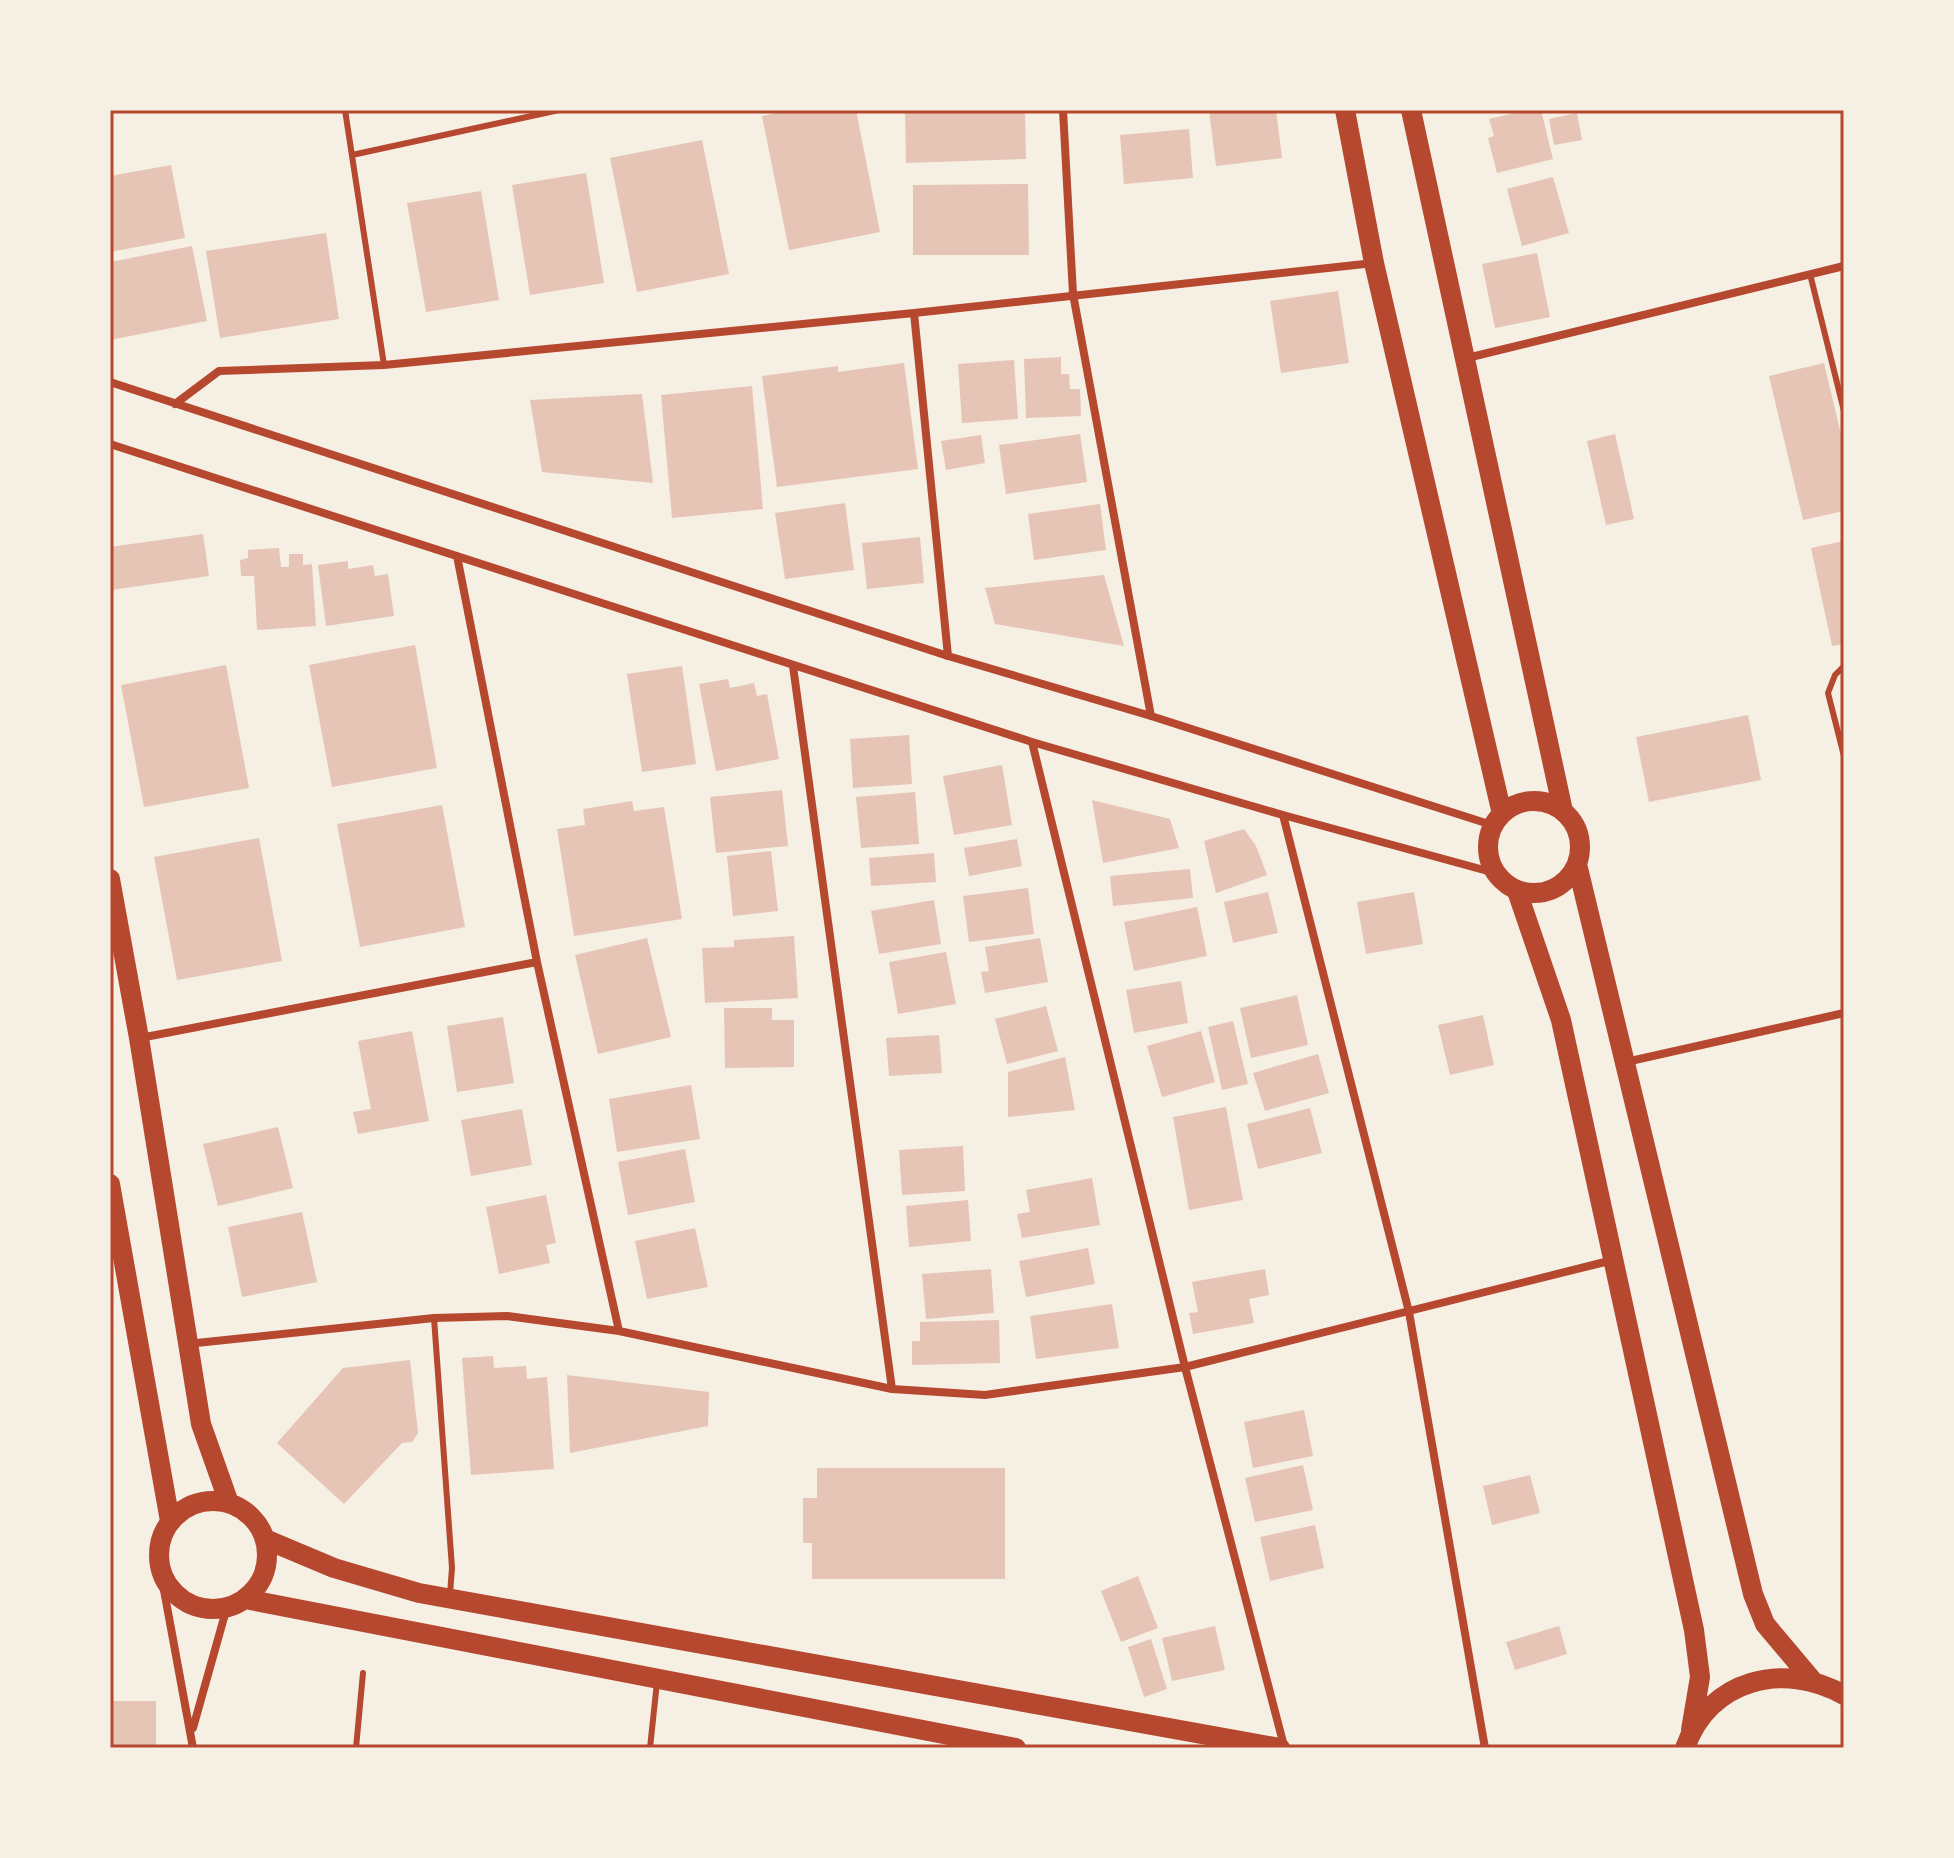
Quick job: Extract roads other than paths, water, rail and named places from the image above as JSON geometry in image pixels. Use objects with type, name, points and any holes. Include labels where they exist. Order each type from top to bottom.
[{"type":"main road","points":[[1345,110],[1374,263],[1497,820]]},
{"type":"main road","points":[[1411,110],[1563,811]]},
{"type":"main road","points":[[1536,801],[1563,811],[1579,835],[1581,850],[1570,877],[1546,892],[1531,894],[1504,884],[1495,873],[1487,845],[1497,820],[1522,802],[1536,801]]},
{"type":"main road","points":[[1577,864],[1753,1594],[1765,1624],[1812,1680]]},
{"type":"main road","points":[[110,879],[139,1038],[201,1424],[229,1503]]},
{"type":"main road","points":[[1517,891],[1561,1020],[1694,1630],[1700,1677],[1688,1739]]},
{"type":"main road","points":[[110,1184],[170,1521]]},
{"type":"main road","points":[[236,1603],[262,1579],[267,1567],[265,1539],[253,1518],[229,1503],[201,1501],[184,1508],[170,1521],[161,1537],[158,1556],[161,1574],[170,1590],[184,1602],[201,1609],[236,1603],[1016,1748]]},
{"type":"main road","points":[[265,1539],[334,1568],[419,1593],[1282,1748]]},
{"type":"main road","points":[[1688,1739],[1714,1703],[1745,1683],[1778,1677],[1812,1680],[1844,1695]]},
{"type":"street","points":[[1063,110],[1073,294],[1151,716]]},
{"type":"street","points":[[175,404],[219,371],[384,365],[914,313],[1374,263]]},
{"type":"street","points":[[1466,358],[1844,266]]},
{"type":"street","points":[[914,313],[948,656]]},
{"type":"street","points":[[110,382],[948,656],[1497,820]]},
{"type":"street","points":[[110,444],[1032,742],[1495,873]]},
{"type":"street","points":[[457,556],[537,962],[619,1331]]},
{"type":"street","points":[[793,666],[892,1389]]},
{"type":"street","points":[[1032,742],[1282,1748]]},
{"type":"street","points":[[1283,815],[1409,1312],[1485,1748]]},
{"type":"street","points":[[139,1038],[537,962]]},
{"type":"street","points":[[1626,1062],[1844,1013]]},
{"type":"street","points":[[187,1345],[434,1318],[507,1316],[619,1331],[892,1389],[985,1395],[1185,1367],[1613,1260]]},
{"type":"street","points":[[161,1574],[193,1748]]},
{"type":"street","points":[[192,1733],[236,1603]]},
{"type":"lane","points":[[345,110],[384,365]]},
{"type":"lane","points":[[515,110],[517,119]]},
{"type":"lane","points":[[352,155],[559,110]]},
{"type":"lane","points":[[1810,274],[1844,411]]},
{"type":"lane","points":[[1844,666],[1835,675],[1828,693],[1844,756]]},
{"type":"lane","points":[[434,1318],[452,1568],[449,1599]]},
{"type":"lane","points":[[356,1748],[363,1673]]},
{"type":"lane","points":[[650,1748],[657,1679]]}]
